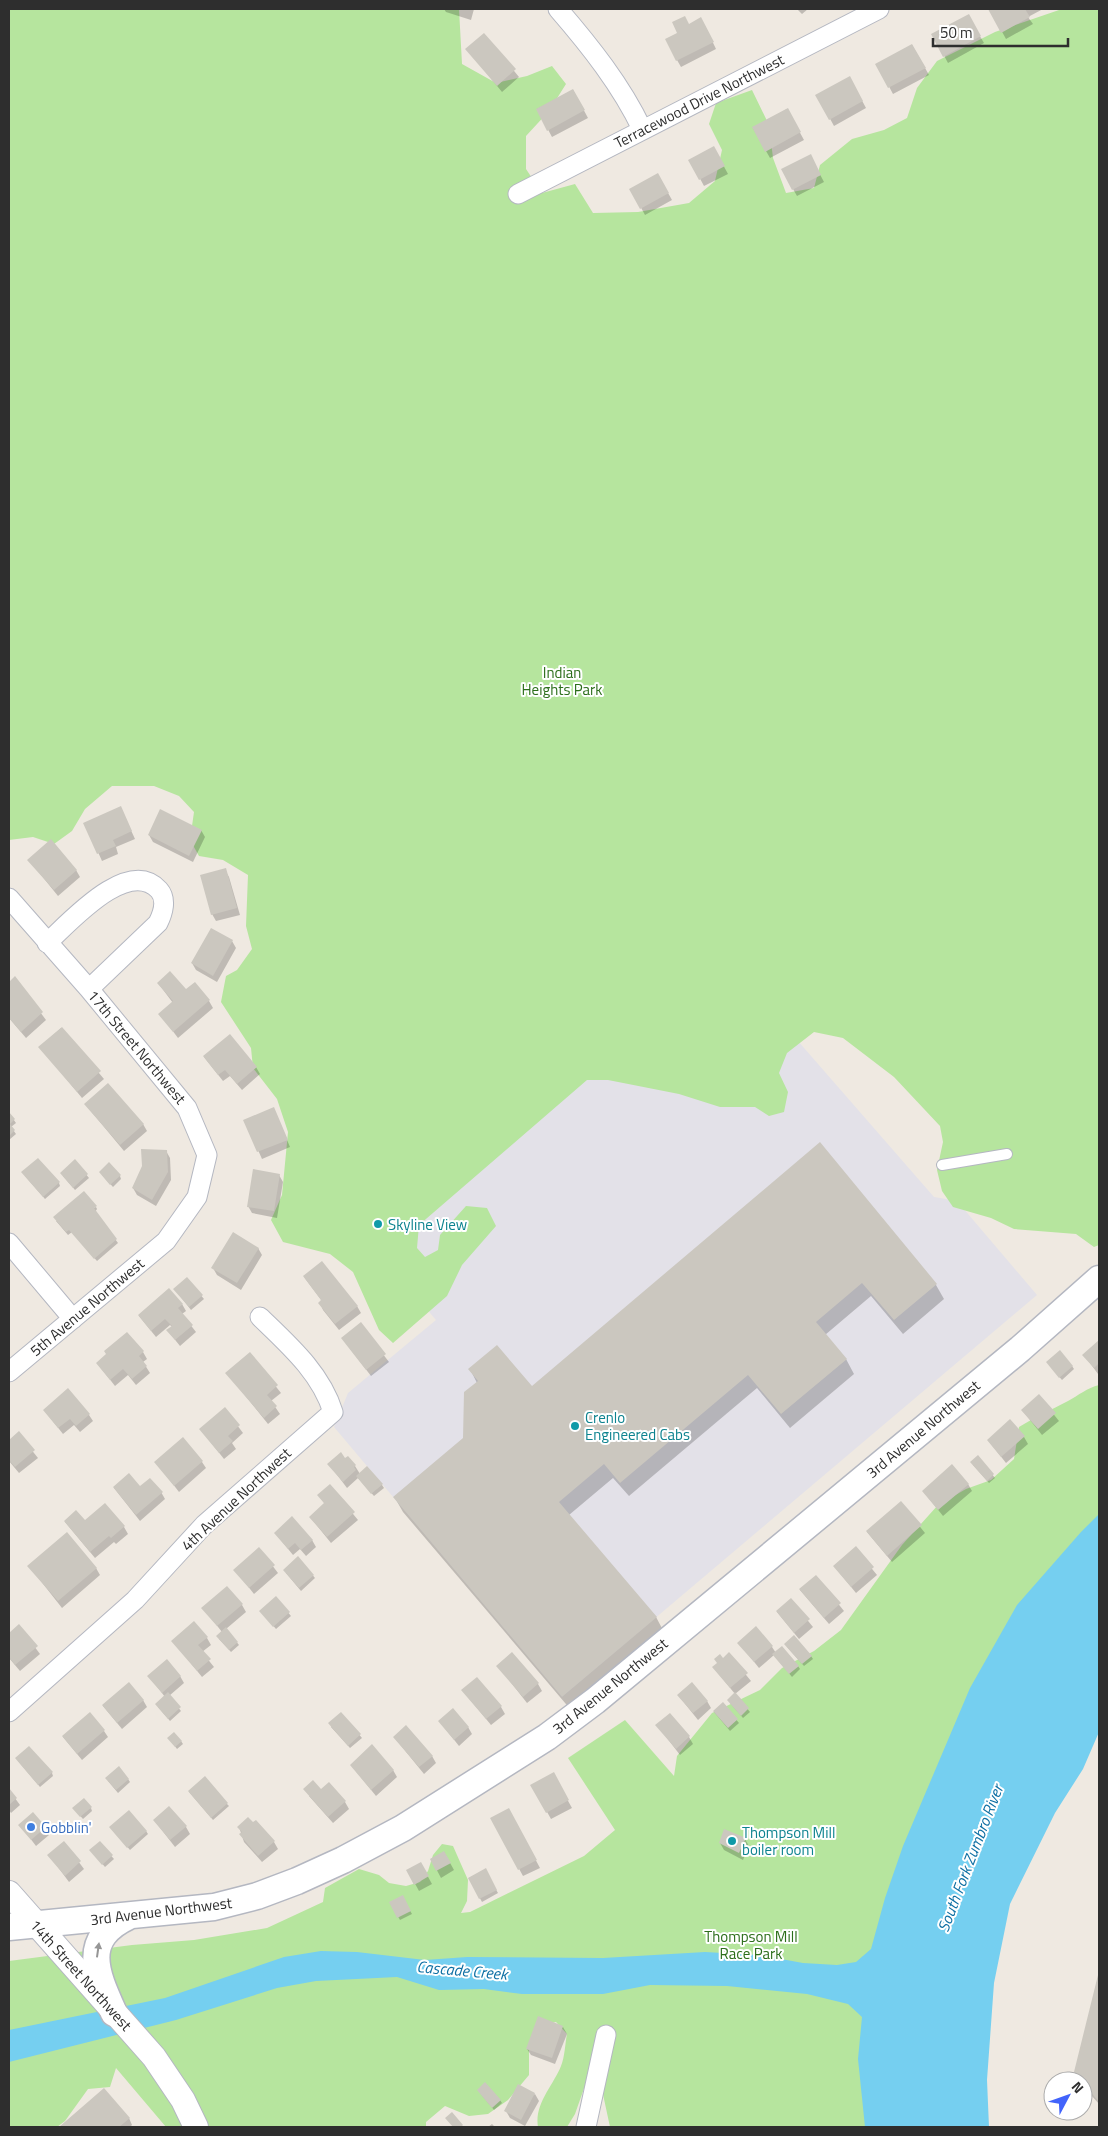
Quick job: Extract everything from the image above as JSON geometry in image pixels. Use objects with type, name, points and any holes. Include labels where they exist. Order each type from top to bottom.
[{"type":"main road","name":"3rd Avenue Northwest","points":[[36,1925],[214,1908],[257,1896],[297,1881],[343,1860],[403,1828],[546,1738],[594,1701],[882,1463],[919,1430],[1020,1349],[1099,1279]]},
{"type":"main road","points":[[114,2013],[100,1977],[96,1957],[98,1944],[107,1930],[129,1916]]},
{"type":"main road","points":[[9,1927],[36,1925]]},
{"type":"street","points":[[558,9],[586,42],[615,82],[642,129]]},
{"type":"street","name":"Terracewood Drive Northwest","points":[[518,194],[879,9]]},
{"type":"street","points":[[47,943],[112,887],[135,881],[153,885],[160,892],[163,898],[163,913],[158,923],[89,988]]},
{"type":"street","name":"17th Street Northwest","points":[[9,898],[89,988],[187,1108],[207,1155],[198,1197],[166,1241]]},
{"type":"street","name":"5th Avenue Northwest","points":[[9,1372],[166,1241]]},
{"type":"street","points":[[9,1243],[73,1319]]},
{"type":"street","name":"4th Avenue Northwest","points":[[9,1712],[135,1600],[204,1525],[333,1412],[327,1394],[296,1352],[260,1317]]},
{"type":"street","name":"14th Street Northwest","points":[[9,1893],[154,2057],[183,2100],[196,2127]]},
{"type":"street","points":[[586,2127],[606,2035]]},
{"type":"lane","points":[[942,1165],[1007,1154]]},
{"type":"shaded area","points":[[733,953],[791,1033],[934,1197],[957,1201],[1037,1295],[562,1697],[334,1427],[348,1393],[436,1320],[382,1256]]},
{"type":"green space","name":"Indian Heights Park","points":[[9,9],[459,9],[462,64],[496,83],[527,76],[552,66],[566,84],[549,111],[526,136],[526,169],[542,193],[575,184],[593,213],[638,212],[689,203],[715,181],[722,150],[709,124],[716,103],[752,90],[769,125],[773,158],[786,193],[814,188],[820,165],[852,139],[884,130],[907,118],[917,88],[937,61],[995,32],[1062,9],[1099,9],[1099,1245],[1094,1247],[1076,1234],[1014,1229],[991,1218],[953,1207],[942,1191],[937,1170],[943,1142],[940,1126],[894,1077],[843,1038],[814,1032],[787,1053],[779,1073],[788,1092],[784,1112],[769,1116],[755,1107],[720,1107],[679,1094],[608,1080],[587,1080],[419,1225],[417,1248],[425,1257],[438,1250],[440,1235],[466,1206],[487,1208],[496,1226],[462,1265],[447,1296],[393,1343],[379,1330],[353,1272],[330,1254],[283,1242],[271,1220],[282,1195],[288,1132],[277,1099],[253,1068],[251,1048],[221,1002],[226,976],[237,970],[252,949],[246,926],[248,875],[223,860],[199,856],[190,840],[194,812],[179,796],[154,786],[112,786],[85,809],[72,831],[54,844],[33,837],[9,840]]},
{"type":"green space","name":"Thompson Mill Race Park","points":[[1099,1385],[1099,1614],[925,2127],[610,2127],[595,2057],[575,2114],[567,2127],[538,2127],[541,2103],[558,2073],[564,2054],[567,2034],[556,2022],[538,2026],[529,2046],[529,2075],[508,2100],[488,2114],[469,2116],[445,2106],[426,2122],[426,2127],[166,2127],[116,2068],[110,2087],[88,2089],[65,2121],[57,2127],[9,2127],[9,1961],[132,1945],[194,1940],[267,1928],[323,1902],[325,1888],[359,1869],[379,1875],[389,1883],[406,1886],[420,1882],[428,1871],[433,1855],[442,1844],[453,1846],[468,1880],[467,1901],[461,1913],[470,1912],[584,1856],[615,1830],[568,1758],[625,1720],[674,1776],[677,1756],[712,1713],[760,1690],[782,1668],[814,1651],[841,1630],[902,1545],[938,1505],[966,1489],[991,1480],[1014,1459],[1019,1427]]},
{"type":"water","points":[[1099,1514],[1099,1732],[1083,1769],[1055,1813],[1010,1904],[994,1983],[987,2080],[989,2127],[865,2127],[858,2059],[862,2017],[848,2004],[807,1994],[727,1986],[650,1985],[603,1994],[522,1994],[484,1989],[439,1990],[397,1977],[316,1981],[277,1988],[176,2020],[9,2062],[9,2030],[165,1998],[284,1957],[321,1951],[357,1952],[425,1960],[467,1957],[603,1958],[705,1952],[759,1955],[803,1963],[837,1965],[856,1962],[871,1949],[885,1898],[903,1846],[970,1688],[1017,1605]]},
{"type":"building","points":[[988,9],[1025,9],[1030,17],[1001,33]]},
{"type":"building","points":[[969,14],[981,36],[943,57],[931,34]]},
{"type":"building","points":[[685,16],[689,24],[701,17],[714,42],[676,61],[665,39],[677,33],[672,22]]},
{"type":"building","points":[[484,33],[516,69],[497,86],[465,49]]},
{"type":"building","points":[[912,44],[926,68],[888,88],[875,64]]},
{"type":"building","points":[[850,76],[863,101],[829,120],[815,95]]},
{"type":"building","points":[[573,89],[585,110],[547,131],[536,109]]},
{"type":"building","points":[[788,108],[801,132],[765,152],[752,127]]},
{"type":"building","points":[[714,146],[725,166],[699,180],[688,160]]},
{"type":"building","points":[[811,154],[821,175],[792,190],[781,169]]},
{"type":"building","points":[[658,173],[669,193],[640,209],[629,189]]},
{"type":"building","points":[[121,806],[132,831],[113,840],[116,846],[97,854],[83,823]]},
{"type":"building","points":[[160,809],[202,830],[189,856],[148,835]]},
{"type":"building","points":[[51,839],[77,870],[54,890],[27,860]]},
{"type":"building","points":[[226,868],[237,908],[211,915],[200,875]]},
{"type":"building","points":[[211,928],[233,940],[213,976],[191,963]]},
{"type":"building","points":[[170,971],[186,989],[195,982],[210,1000],[173,1032],[158,1014],[173,1001],[157,983]]},
{"type":"building","points":[[15,976],[43,1012],[21,1032],[9,1018],[9,982]]},
{"type":"building","points":[[62,1027],[101,1071],[77,1092],[38,1047]]},
{"type":"building","points":[[230,1034],[257,1067],[237,1084],[225,1070],[218,1075],[203,1056]]},
{"type":"building","points":[[108,1083],[144,1124],[120,1145],[84,1104]]},
{"type":"building","points":[[274,1107],[288,1140],[257,1152],[243,1120]]},
{"type":"building","points":[[9,1112],[15,1119],[10,1124],[15,1130],[9,1136]]},
{"type":"building","name":"Crenlo Engineered Cabs","points":[[820,1142],[937,1284],[894,1320],[862,1283],[816,1322],[847,1359],[781,1414],[748,1375],[620,1483],[604,1464],[559,1502],[657,1617],[562,1697],[393,1497],[463,1438],[464,1392],[478,1381],[468,1369],[497,1345],[532,1386]]},
{"type":"building","points":[[141,1149],[167,1150],[168,1172],[152,1200],[132,1188],[142,1166]]},
{"type":"building","points":[[38,1158],[60,1182],[43,1197],[21,1172]]},
{"type":"building","points":[[75,1159],[88,1174],[73,1188],[60,1173]]},
{"type":"building","points":[[109,1162],[121,1175],[110,1185],[99,1172]]},
{"type":"building","points":[[253,1169],[280,1174],[274,1211],[247,1207]]},
{"type":"building","points":[[84,1191],[97,1206],[94,1208],[117,1239],[94,1259],[69,1230],[66,1232],[53,1217]]},
{"type":"building","points":[[233,1232],[259,1248],[237,1283],[211,1268]]},
{"type":"building","points":[[322,1261],[358,1306],[335,1324],[318,1303],[321,1300],[303,1276]]},
{"type":"building","points":[[187,1277],[203,1295],[189,1307],[173,1289]]},
{"type":"building","points":[[169,1288],[183,1304],[178,1308],[193,1325],[175,1340],[166,1330],[172,1326],[165,1319],[151,1331],[138,1315]]},
{"type":"building","points":[[361,1322],[386,1354],[366,1370],[341,1338]]},
{"type":"building","points":[[127,1332],[144,1351],[139,1356],[147,1366],[132,1379],[123,1369],[110,1380],[96,1363],[106,1354],[104,1351]]},
{"type":"building","points":[[1099,1340],[1099,1363],[1094,1368],[1082,1355]]},
{"type":"building","points":[[1060,1350],[1073,1366],[1059,1378],[1046,1362]]},
{"type":"building","points":[[250,1352],[278,1385],[267,1395],[277,1406],[264,1418],[225,1373]]},
{"type":"building","points":[[68,1388],[90,1414],[76,1426],[70,1419],[58,1428],[43,1410]]},
{"type":"building","points":[[1039,1394],[1056,1413],[1038,1429],[1021,1410]]},
{"type":"building","points":[[225,1407],[240,1425],[228,1436],[233,1441],[219,1453],[199,1429]]},
{"type":"building","points":[[1010,1419],[1025,1436],[1001,1457],[987,1440]]},
{"type":"building","points":[[19,1431],[35,1450],[15,1467],[9,1460],[9,1440]]},
{"type":"building","points":[[183,1437],[203,1461],[174,1486],[154,1462]]},
{"type":"building","points":[[341,1452],[345,1458],[348,1456],[356,1465],[354,1467],[356,1470],[343,1482],[327,1464]]},
{"type":"building","points":[[978,1455],[994,1474],[987,1481],[970,1462]]},
{"type":"building","points":[[952,1464],[969,1484],[938,1510],[922,1491]]},
{"type":"building","points":[[367,1466],[383,1484],[371,1494],[356,1476]]},
{"type":"building","points":[[129,1473],[140,1486],[150,1478],[163,1492],[136,1515],[113,1487]]},
{"type":"building","points":[[330,1484],[355,1512],[327,1537],[309,1517],[324,1503],[317,1495]]},
{"type":"building","points":[[901,1501],[922,1525],[887,1556],[866,1531]]},
{"type":"building","points":[[105,1503],[125,1526],[111,1538],[109,1536],[90,1552],[64,1521],[76,1510],[85,1520]]},
{"type":"building","points":[[292,1516],[313,1540],[301,1550],[295,1543],[288,1549],[274,1533]]},
{"type":"building","points":[[67,1532],[97,1568],[58,1601],[27,1566]]},
{"type":"building","points":[[856,1546],[874,1567],[851,1587],[833,1566]]},
{"type":"building","points":[[259,1547],[275,1565],[249,1588],[233,1570]]},
{"type":"building","points":[[298,1556],[314,1575],[299,1588],[283,1570]]},
{"type":"building","points":[[816,1575],[841,1603],[824,1618],[799,1589]]},
{"type":"building","points":[[227,1586],[243,1604],[217,1626],[201,1608]]},
{"type":"building","points":[[276,1596],[290,1612],[273,1627],[259,1611]]},
{"type":"building","points":[[791,1598],[810,1619],[794,1633],[776,1611]]},
{"type":"building","points":[[194,1621],[208,1637],[198,1645],[211,1659],[197,1671],[171,1641]]},
{"type":"building","points":[[19,1624],[38,1646],[15,1665],[9,1657],[9,1633]]},
{"type":"building","points":[[756,1626],[773,1646],[754,1662],[737,1643]]},
{"type":"building","points":[[226,1627],[238,1642],[229,1650],[216,1636]]},
{"type":"building","points":[[794,1635],[812,1656],[802,1664],[784,1644]]},
{"type":"building","points":[[782,1646],[799,1666],[789,1674],[772,1654]]},
{"type":"building","points":[[512,1652],[539,1683],[523,1697],[496,1666]]},
{"type":"building","points":[[729,1652],[748,1673],[730,1688],[712,1667],[717,1663],[714,1659],[720,1654],[723,1658]]},
{"type":"building","points":[[167,1659],[181,1676],[162,1693],[147,1676]]},
{"type":"building","points":[[477,1677],[502,1706],[486,1719],[461,1690]]},
{"type":"building","points":[[129,1682],[144,1700],[117,1723],[102,1705]]},
{"type":"building","points":[[692,1682],[708,1701],[693,1713],[677,1695]]},
{"type":"building","points":[[168,1692],[181,1707],[168,1719],[155,1704]]},
{"type":"building","points":[[735,1692],[749,1708],[741,1716],[727,1700]]},
{"type":"building","points":[[723,1702],[738,1719],[728,1728],[713,1711]]},
{"type":"building","points":[[453,1708],[469,1727],[454,1740],[438,1721]]},
{"type":"building","points":[[90,1712],[105,1730],[77,1754],[62,1736]]},
{"type":"building","points":[[341,1712],[361,1734],[348,1746],[328,1723]]},
{"type":"building","points":[[670,1713],[690,1736],[676,1749],[655,1725]]},
{"type":"building","points":[[406,1725],[433,1756],[419,1767],[393,1737]]},
{"type":"building","points":[[174,1732],[182,1741],[175,1747],[167,1738]]},
{"type":"building","points":[[372,1744],[394,1770],[371,1790],[350,1765]]},
{"type":"building","points":[[29,1746],[53,1772],[38,1785],[15,1758]]},
{"type":"building","points":[[119,1766],[129,1779],[116,1790],[105,1778]]},
{"type":"building","points":[[554,1772],[569,1800],[546,1813],[530,1785]]},
{"type":"building","points":[[205,1776],[228,1803],[211,1818],[188,1791]]},
{"type":"building","points":[[313,1780],[321,1789],[329,1782],[346,1801],[328,1817],[303,1789]]},
{"type":"building","points":[[9,1788],[17,1798],[9,1805]]},
{"type":"building","points":[[84,1798],[92,1807],[80,1817],[72,1808]]},
{"type":"building","points":[[169,1806],[187,1826],[170,1840],[153,1820]]},
{"type":"building","points":[[509,1808],[537,1860],[518,1870],[490,1818]]},
{"type":"building","points":[[129,1810],[147,1831],[127,1848],[109,1827]]},
{"type":"building","points":[[33,1812],[46,1827],[31,1840],[18,1825]]},
{"type":"building","points":[[248,1817],[253,1822],[256,1820],[275,1841],[258,1856],[239,1834],[242,1832],[237,1827]]},
{"type":"building","name":"Thompson Mill boiler room","points":[[724,1829],[746,1838],[739,1853],[719,1843]]},
{"type":"building","points":[[64,1841],[81,1861],[65,1876],[47,1855]]},
{"type":"building","points":[[100,1841],[113,1855],[102,1865],[89,1850]]},
{"type":"building","points":[[444,1851],[451,1863],[436,1871],[430,1859]]},
{"type":"building","points":[[421,1862],[429,1876],[414,1885],[406,1870]]},
{"type":"building","points":[[486,1868],[497,1890],[479,1899],[468,1878]]},
{"type":"building","points":[[403,1895],[411,1911],[397,1918],[389,1902]]},
{"type":"building","points":[[1099,1971],[1099,2102],[1093,2095],[1093,2071],[1074,2071]]},
{"type":"building","points":[[538,2016],[563,2026],[552,2058],[526,2049]]},
{"type":"building","points":[[485,2082],[501,2100],[492,2108],[477,2090]]},
{"type":"building","points":[[518,2084],[535,2093],[521,2120],[504,2111]]},
{"type":"building","points":[[104,2088],[130,2118],[119,2127],[59,2127]]},
{"type":"building","points":[[452,2112],[463,2125],[461,2127],[453,2127],[445,2118]]},
{"type":"place","name":"Skyline View","points":[[378,1224]]},
{"type":"place","name":"Crenlo Engineered Cabs","points":[[575,1426]]},
{"type":"place","name":"Gobblin'","points":[[31,1827]]},
{"type":"place","name":"Thompson Mill boiler room","points":[[732,1841]]},
{"type":"water label","name":"South Fork Zumbro River","points":[[970,1858]]},
{"type":"water label","name":"Cascade Creek","points":[[462,1970]]}]
